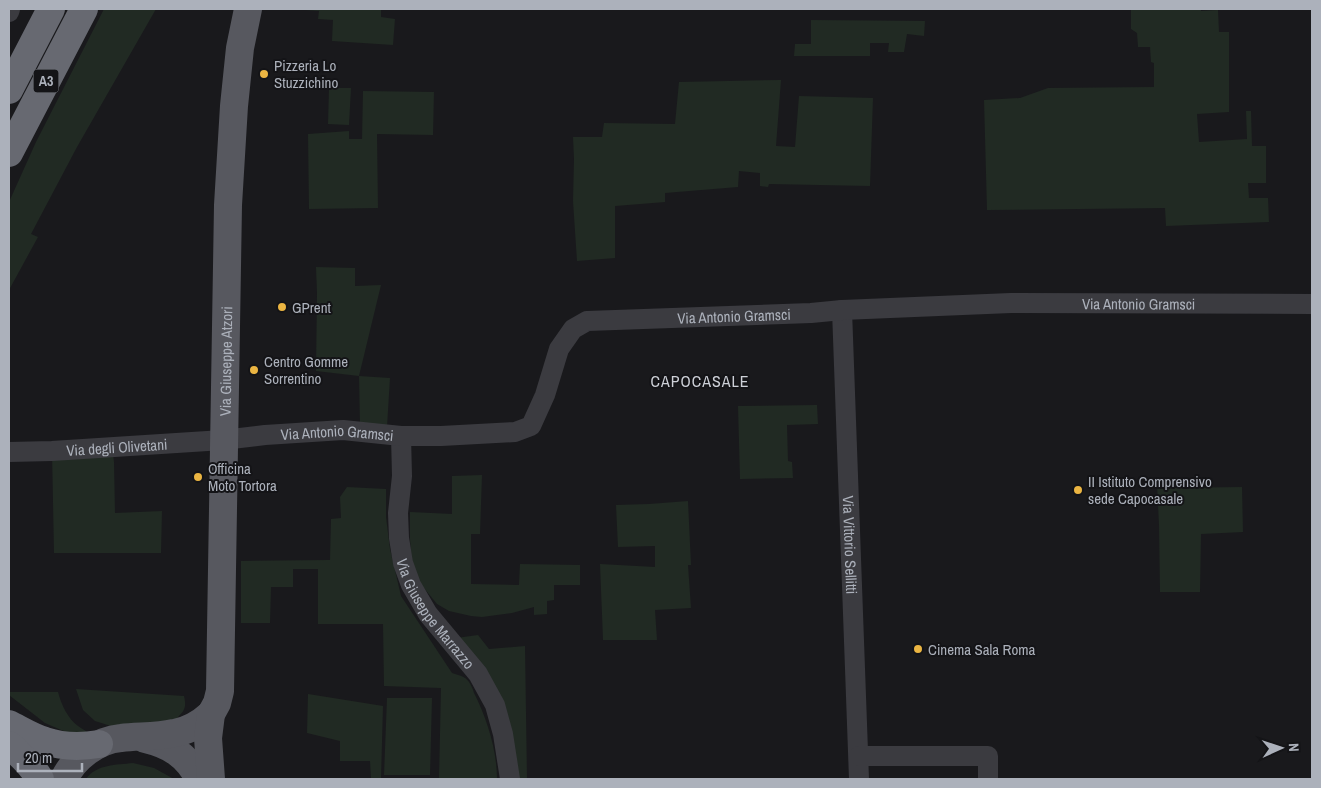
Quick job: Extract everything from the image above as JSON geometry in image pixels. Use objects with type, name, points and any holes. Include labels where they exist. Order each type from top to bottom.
[{"type":"highway","name":"A3","points":[[9,90],[51,9]]},
{"type":"highway","name":"A3","points":[[9,153],[84,9]]},
{"type":"highway","points":[[9,724],[44,741],[62,745],[83,747],[99,744]]},
{"type":"highway","points":[[9,745],[22,757],[40,779]]},
{"type":"main road","name":"Via Giuseppe Atzori","points":[[211,779],[208,738],[212,714],[220,691],[228,205],[234,106],[240,48],[248,9]]},
{"type":"main road","points":[[64,779],[82,756],[99,744],[119,738],[175,733],[202,722],[212,714]]},
{"type":"main road","points":[[140,737],[160,742],[179,753],[193,768],[199,779]]},
{"type":"street","name":"Via Antonio Gramsci","points":[[224,440],[264,435],[343,430],[401,436],[515,432],[531,426],[545,395],[559,349],[573,328],[587,321],[811,313],[1011,303],[1312,304]]},
{"type":"street","name":"Via Vittorio Sellitti","points":[[842,310],[859,779]]},
{"type":"street","name":"Via Giuseppe Marrazzo","points":[[401,436],[402,476],[398,513],[398,538],[403,563],[411,585],[428,614],[478,674],[495,705],[503,734],[510,779]]},
{"type":"street","name":"Via degli Olivetani","points":[[9,452],[224,440]]},
{"type":"street","points":[[858,756],[988,756],[988,779]]},
{"type":"shaded area","points":[[104,9],[156,9],[77,147],[31,234],[38,237],[9,290],[9,202],[36,142]]},
{"type":"shaded area","points":[[291,9],[381,9],[381,17],[395,19],[393,45],[332,41],[333,20],[318,19],[319,11]]},
{"type":"shaded area","points":[[1131,9],[1218,10],[1219,32],[1229,32],[1229,112],[1197,114],[1199,142],[1247,139],[1246,111],[1251,111],[1252,146],[1266,146],[1266,183],[1248,183],[1249,198],[1268,198],[1269,222],[1166,226],[1165,208],[987,210],[984,100],[1020,98],[1048,88],[1154,87],[1154,63],[1151,62],[1150,47],[1138,47],[1137,33],[1131,29]]},
{"type":"shaded area","points":[[811,20],[925,21],[924,36],[907,34],[904,52],[888,52],[889,43],[870,43],[870,56],[794,56],[795,44],[811,44]]},
{"type":"shaded area","points":[[781,80],[776,146],[795,147],[799,96],[873,98],[870,186],[769,184],[768,187],[760,186],[760,173],[739,171],[738,187],[665,193],[665,202],[615,206],[615,258],[577,261],[573,201],[573,137],[602,137],[604,123],[675,124],[679,82]]},
{"type":"shaded area","points":[[329,88],[351,88],[349,125],[328,124]]},
{"type":"shaded area","points":[[363,91],[434,92],[433,135],[377,134],[378,208],[309,209],[308,134],[349,131],[349,139],[362,139]]},
{"type":"shaded area","points":[[316,267],[355,268],[355,286],[381,285],[359,376],[316,371]]},
{"type":"shaded area","points":[[359,376],[390,378],[387,427],[360,425]]},
{"type":"shaded area","points":[[817,405],[818,424],[787,425],[788,461],[792,462],[793,478],[740,479],[738,406]]},
{"type":"shaded area","points":[[112,447],[115,513],[162,511],[161,553],[54,553],[52,451]]},
{"type":"shaded area","points":[[482,475],[480,534],[471,534],[471,584],[519,585],[520,564],[580,565],[580,585],[554,585],[554,600],[547,601],[547,614],[534,615],[534,607],[512,613],[482,617],[449,611],[437,604],[419,582],[412,564],[410,512],[452,514],[452,476]]},
{"type":"shaded area","points":[[1157,483],[1161,487],[1167,488],[1242,487],[1243,532],[1201,534],[1200,592],[1160,592]]},
{"type":"shaded area","points":[[347,487],[386,489],[386,517],[390,549],[401,596],[452,673],[466,678],[469,682],[483,713],[490,735],[497,768],[497,779],[439,779],[441,688],[384,686],[383,624],[318,624],[318,569],[293,569],[293,587],[271,587],[270,623],[241,623],[241,561],[330,560],[331,519],[341,518],[340,497]]},
{"type":"shaded area","points":[[688,501],[691,565],[688,565],[691,608],[655,610],[657,640],[603,640],[600,564],[655,567],[655,546],[618,547],[616,505]]},
{"type":"shaded area","points":[[478,635],[489,649],[525,646],[527,779],[510,779],[503,734],[449,639]]},
{"type":"shaded area","points":[[76,689],[184,696],[185,707],[175,720],[114,727],[95,721],[83,710]]},
{"type":"shaded area","points":[[9,692],[58,692],[63,706],[74,723],[96,736],[68,733],[45,723],[9,695]]},
{"type":"shaded area","points":[[308,694],[383,706],[381,779],[371,779],[370,761],[340,761],[340,741],[307,733]]},
{"type":"shaded area","points":[[387,698],[432,698],[430,775],[384,775]]},
{"type":"shaded area","points":[[133,763],[154,768],[174,779],[86,779],[90,774],[101,768]]},
{"type":"place","name":"Pizzeria Lo Stuzzichino","points":[[264,74]]},
{"type":"place","name":"GPrent","points":[[282,307]]},
{"type":"place","name":"Centro Gomme Sorrentino","points":[[254,370]]},
{"type":"place","name":"Officina Moto Tortora","points":[[198,477]]},
{"type":"place","name":"II Istituto Comprensivo sede Capocasale","points":[[1078,490]]},
{"type":"place","name":"Cinema Sala Roma","points":[[918,649]]},
{"type":"district","name":"CAPOCASALE","points":[[700,381]]}]
